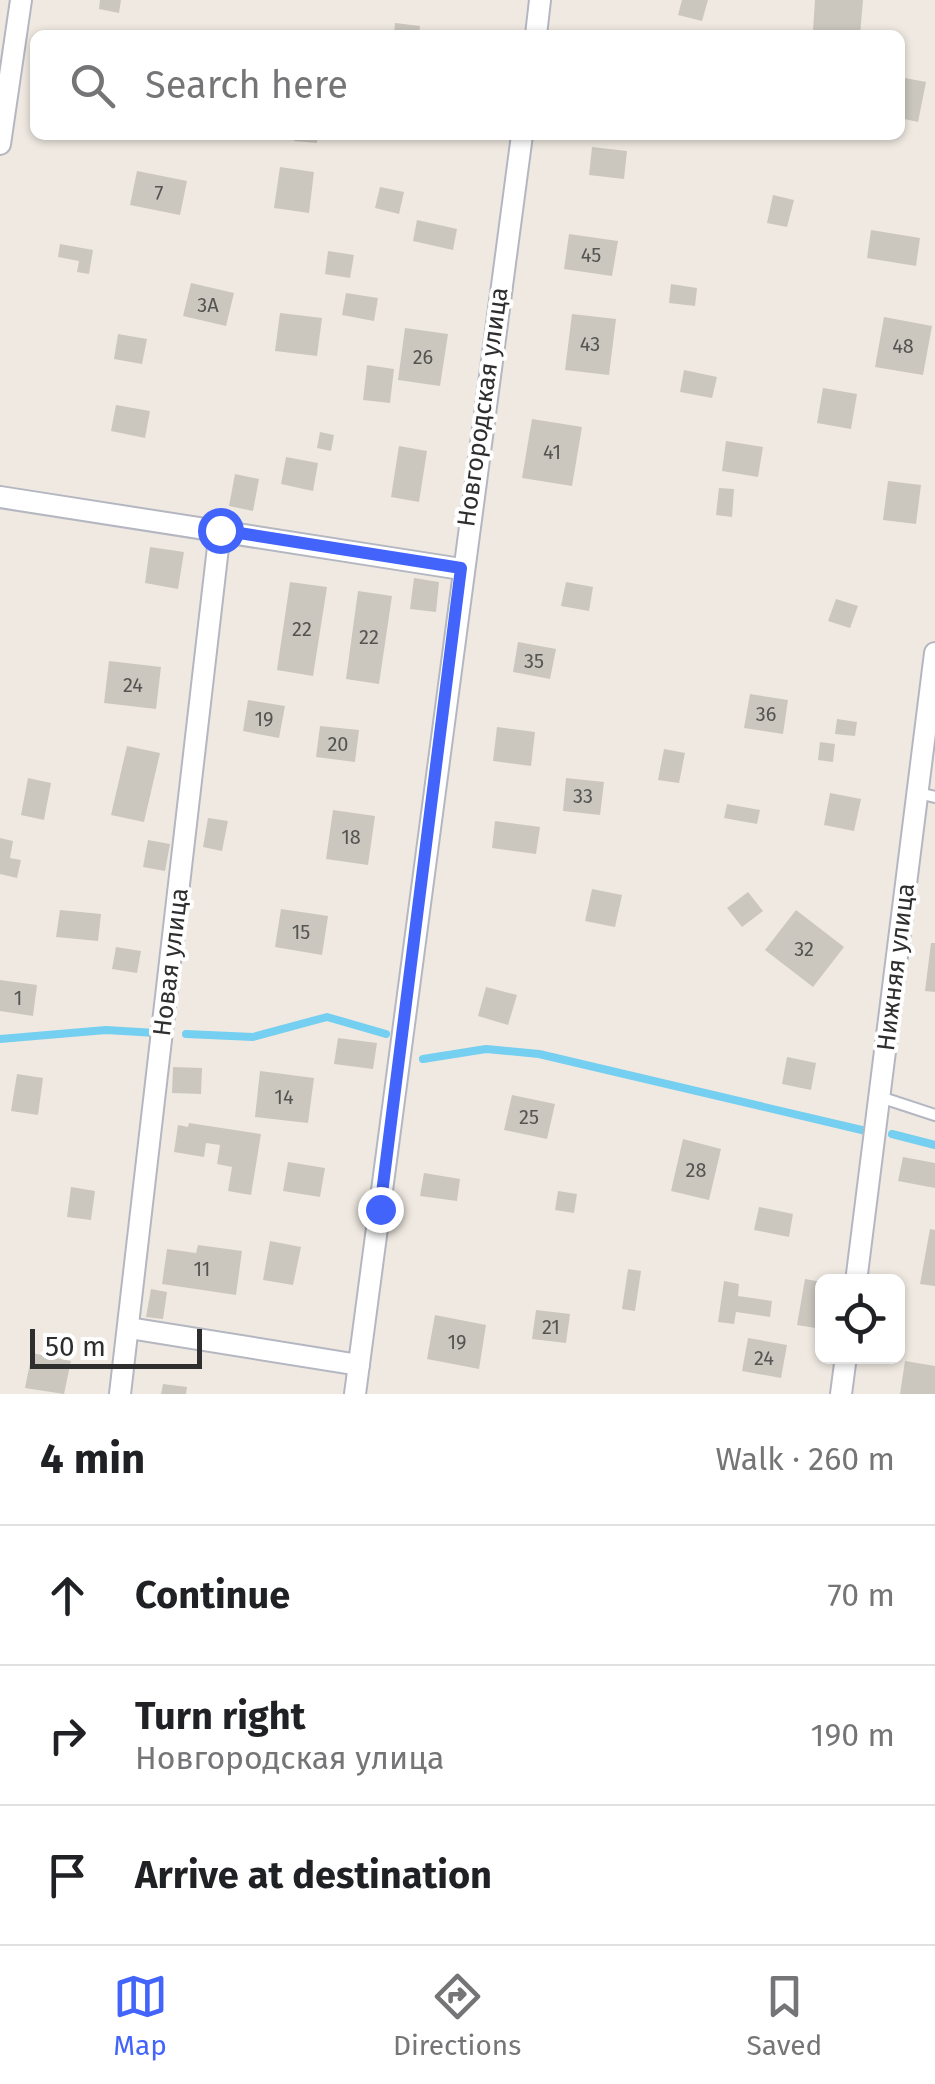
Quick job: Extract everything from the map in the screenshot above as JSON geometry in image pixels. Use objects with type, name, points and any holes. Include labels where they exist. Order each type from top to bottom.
[{"type":"street","points":[[0,144],[21,0]]},
{"type":"street","points":[[537,30],[540,0]]},
{"type":"street","name":"Новгородская улица","points":[[355,1394],[461,568],[521,140]]},
{"type":"street","points":[[0,497],[461,568]]},
{"type":"street","name":"Новая улица","points":[[120,1394],[220,530]]},
{"type":"street","name":"Нижняя улица","points":[[857,1274],[880,1096],[927,795],[935,652]]},
{"type":"street","points":[[128,1328],[359,1365]]},
{"type":"street","points":[[841,1394],[845,1364]]},
{"type":"lane","points":[[880,1096],[935,1115]]},
{"type":"building","points":[[100,0],[121,0],[119,13],[99,9]]},
{"type":"building","points":[[682,0],[708,0],[702,21],[678,15]]},
{"type":"building","points":[[815,0],[863,0],[860,30],[813,30]]},
{"type":"building","points":[[395,23],[420,26],[420,30],[394,30]]},
{"type":"building","points":[[905,78],[926,82],[918,122],[905,119]]},
{"type":"building","points":[[592,147],[627,151],[624,179],[589,175]]},
{"type":"building","points":[[280,167],[314,172],[309,213],[274,208]]},
{"type":"building","points":[[137,171],[187,181],[180,215],[130,205]]},
{"type":"building","points":[[380,187],[404,192],[399,214],[375,208]]},
{"type":"building","points":[[773,195],[794,200],[787,227],[767,223]]},
{"type":"building","points":[[417,220],[457,229],[453,250],[413,241]]},
{"type":"building","points":[[871,230],[920,238],[916,266],[867,258]]},
{"type":"building","points":[[569,234],[618,241],[612,276],[564,269]]},
{"type":"building","points":[[60,244],[93,250],[89,274],[77,272],[79,261],[58,257]]},
{"type":"building","points":[[328,251],[354,255],[350,278],[325,274]]},
{"type":"building","points":[[191,283],[234,293],[226,326],[183,316]]},
{"type":"building","points":[[671,284],[697,288],[695,306],[669,303]]},
{"type":"building","points":[[346,293],[378,298],[374,321],[342,315]]},
{"type":"building","points":[[280,313],[322,318],[317,356],[275,351]]},
{"type":"building","points":[[572,314],[616,319],[609,375],[565,370]]},
{"type":"building","points":[[884,317],[932,326],[923,375],[875,367]]},
{"type":"building","points":[[405,328],[448,334],[440,386],[398,380]]},
{"type":"building","points":[[118,334],[147,339],[142,364],[114,359]]},
{"type":"building","points":[[367,365],[394,369],[390,403],[363,400]]},
{"type":"building","points":[[684,370],[717,377],[712,398],[680,392]]},
{"type":"building","points":[[823,388],[857,394],[851,429],[817,423]]},
{"type":"building","points":[[116,405],[150,411],[145,438],[111,431]]},
{"type":"building","points":[[532,419],[582,427],[572,486],[522,478]]},
{"type":"building","points":[[320,432],[334,435],[331,451],[317,448]]},
{"type":"building","points":[[726,441],[763,447],[758,477],[722,471]]},
{"type":"building","points":[[399,446],[427,451],[419,502],[391,497]]},
{"type":"building","points":[[286,457],[318,463],[313,491],[281,484]]},
{"type":"building","points":[[235,474],[259,479],[253,511],[229,506]]},
{"type":"building","points":[[888,481],[921,485],[916,524],[883,520]]},
{"type":"building","points":[[719,488],[734,489],[732,517],[716,515]]},
{"type":"building","points":[[150,547],[184,552],[178,589],[145,583]]},
{"type":"building","points":[[414,578],[439,582],[436,612],[410,609]]},
{"type":"building","points":[[290,582],[327,587],[313,676],[277,670]]},
{"type":"building","points":[[566,582],[593,587],[589,611],[561,606]]},
{"type":"building","points":[[358,591],[392,596],[379,684],[346,679]]},
{"type":"building","points":[[836,599],[858,606],[850,628],[828,621]]},
{"type":"building","points":[[518,642],[556,649],[550,679],[513,672]]},
{"type":"building","points":[[109,661],[161,667],[156,709],[104,703]]},
{"type":"building","points":[[750,694],[788,700],[783,734],[744,728]]},
{"type":"building","points":[[248,700],[285,706],[279,738],[243,731]]},
{"type":"building","points":[[837,719],[857,722],[855,736],[835,734]]},
{"type":"building","points":[[320,726],[359,730],[355,762],[316,757]]},
{"type":"building","points":[[497,727],[535,732],[531,766],[493,761]]},
{"type":"building","points":[[820,742],[835,744],[833,762],[818,760]]},
{"type":"building","points":[[127,746],[160,753],[144,822],[111,815]]},
{"type":"building","points":[[664,749],[685,753],[679,783],[658,780]]},
{"type":"building","points":[[28,778],[51,783],[44,820],[21,815]]},
{"type":"building","points":[[566,778],[604,782],[600,815],[563,811]]},
{"type":"building","points":[[830,793],[861,799],[854,831],[824,825]]},
{"type":"building","points":[[727,804],[760,810],[757,824],[724,818]]},
{"type":"building","points":[[333,810],[375,816],[368,865],[326,859]]},
{"type":"building","points":[[208,818],[228,821],[222,851],[203,847]]},
{"type":"building","points":[[495,821],[540,827],[536,854],[492,848]]},
{"type":"building","points":[[0,838],[13,841],[10,858],[21,860],[17,878],[0,874]]},
{"type":"building","points":[[148,840],[170,844],[165,871],[143,867]]},
{"type":"building","points":[[592,889],[622,895],[615,927],[585,921]]},
{"type":"building","points":[[748,892],[763,911],[742,927],[727,908]]},
{"type":"building","points":[[281,909],[328,916],[322,955],[275,947]]},
{"type":"building","points":[[60,910],[101,914],[98,941],[56,937]]},
{"type":"building","points":[[796,910],[844,947],[813,987],[765,950]]},
{"type":"building","points":[[931,943],[935,943],[935,992],[925,991]]},
{"type":"building","points":[[116,947],[141,951],[137,973],[112,969]]},
{"type":"building","points":[[0,980],[37,985],[33,1016],[0,1011]]},
{"type":"building","points":[[486,987],[517,995],[508,1025],[478,1016]]},
{"type":"building","points":[[338,1038],[377,1043],[373,1069],[334,1064]]},
{"type":"building","points":[[787,1057],[816,1063],[811,1090],[782,1084]]},
{"type":"building","points":[[173,1067],[202,1068],[201,1094],[172,1093]]},
{"type":"building","points":[[260,1071],[314,1078],[308,1123],[255,1117]]},
{"type":"building","points":[[17,1074],[43,1078],[38,1115],[11,1111]]},
{"type":"building","points":[[512,1095],[555,1104],[547,1139],[504,1130]]},
{"type":"building","points":[[189,1123],[261,1134],[251,1195],[228,1191],[232,1167],[217,1164],[220,1145],[206,1143],[204,1157],[174,1152],[178,1125],[188,1127]]},
{"type":"building","points":[[683,1139],[721,1149],[709,1200],[671,1191]]},
{"type":"building","points":[[903,1157],[935,1163],[935,1188],[898,1181]]},
{"type":"building","points":[[288,1162],[325,1168],[320,1197],[283,1191]]},
{"type":"building","points":[[424,1173],[460,1179],[457,1201],[420,1196]]},
{"type":"building","points":[[71,1187],[95,1191],[91,1220],[67,1217]]},
{"type":"building","points":[[558,1191],[577,1194],[574,1213],[555,1210]]},
{"type":"building","points":[[759,1207],[793,1214],[789,1237],[754,1230]]},
{"type":"building","points":[[930,1229],[935,1230],[935,1286],[920,1284]]},
{"type":"building","points":[[270,1241],[301,1247],[293,1285],[263,1280]]},
{"type":"building","points":[[198,1245],[242,1251],[236,1295],[162,1284],[167,1249],[196,1253]]},
{"type":"building","points":[[628,1269],[641,1271],[635,1311],[622,1309]]},
{"type":"building","points":[[805,1279],[815,1281],[815,1328],[797,1325]]},
{"type":"building","points":[[724,1281],[739,1284],[738,1296],[772,1301],[770,1317],[736,1312],[734,1324],[718,1322]]},
{"type":"building","points":[[151,1289],[167,1292],[163,1319],[146,1317]]},
{"type":"building","points":[[536,1310],[570,1314],[566,1343],[532,1339]]},
{"type":"building","points":[[435,1315],[486,1325],[479,1369],[427,1359]]},
{"type":"building","points":[[748,1338],[787,1345],[781,1378],[742,1371]]},
{"type":"building","points":[[32,1353],[71,1361],[64,1394],[25,1388]]},
{"type":"building","points":[[905,1361],[935,1366],[935,1394],[900,1394]]},
{"type":"building","points":[[163,1384],[187,1387],[186,1394],[161,1394]]},
{"type":"waterway","points":[[186,1034],[253,1037],[327,1017],[386,1034]]},
{"type":"waterway","points":[[0,1039],[106,1030],[156,1033]]},
{"type":"waterway","points":[[423,1059],[486,1049],[539,1054],[866,1131]]},
{"type":"waterway","points":[[892,1134],[935,1145]]},
{"type":"route","points":[[220,530],[461,568],[380,1209]]}]
